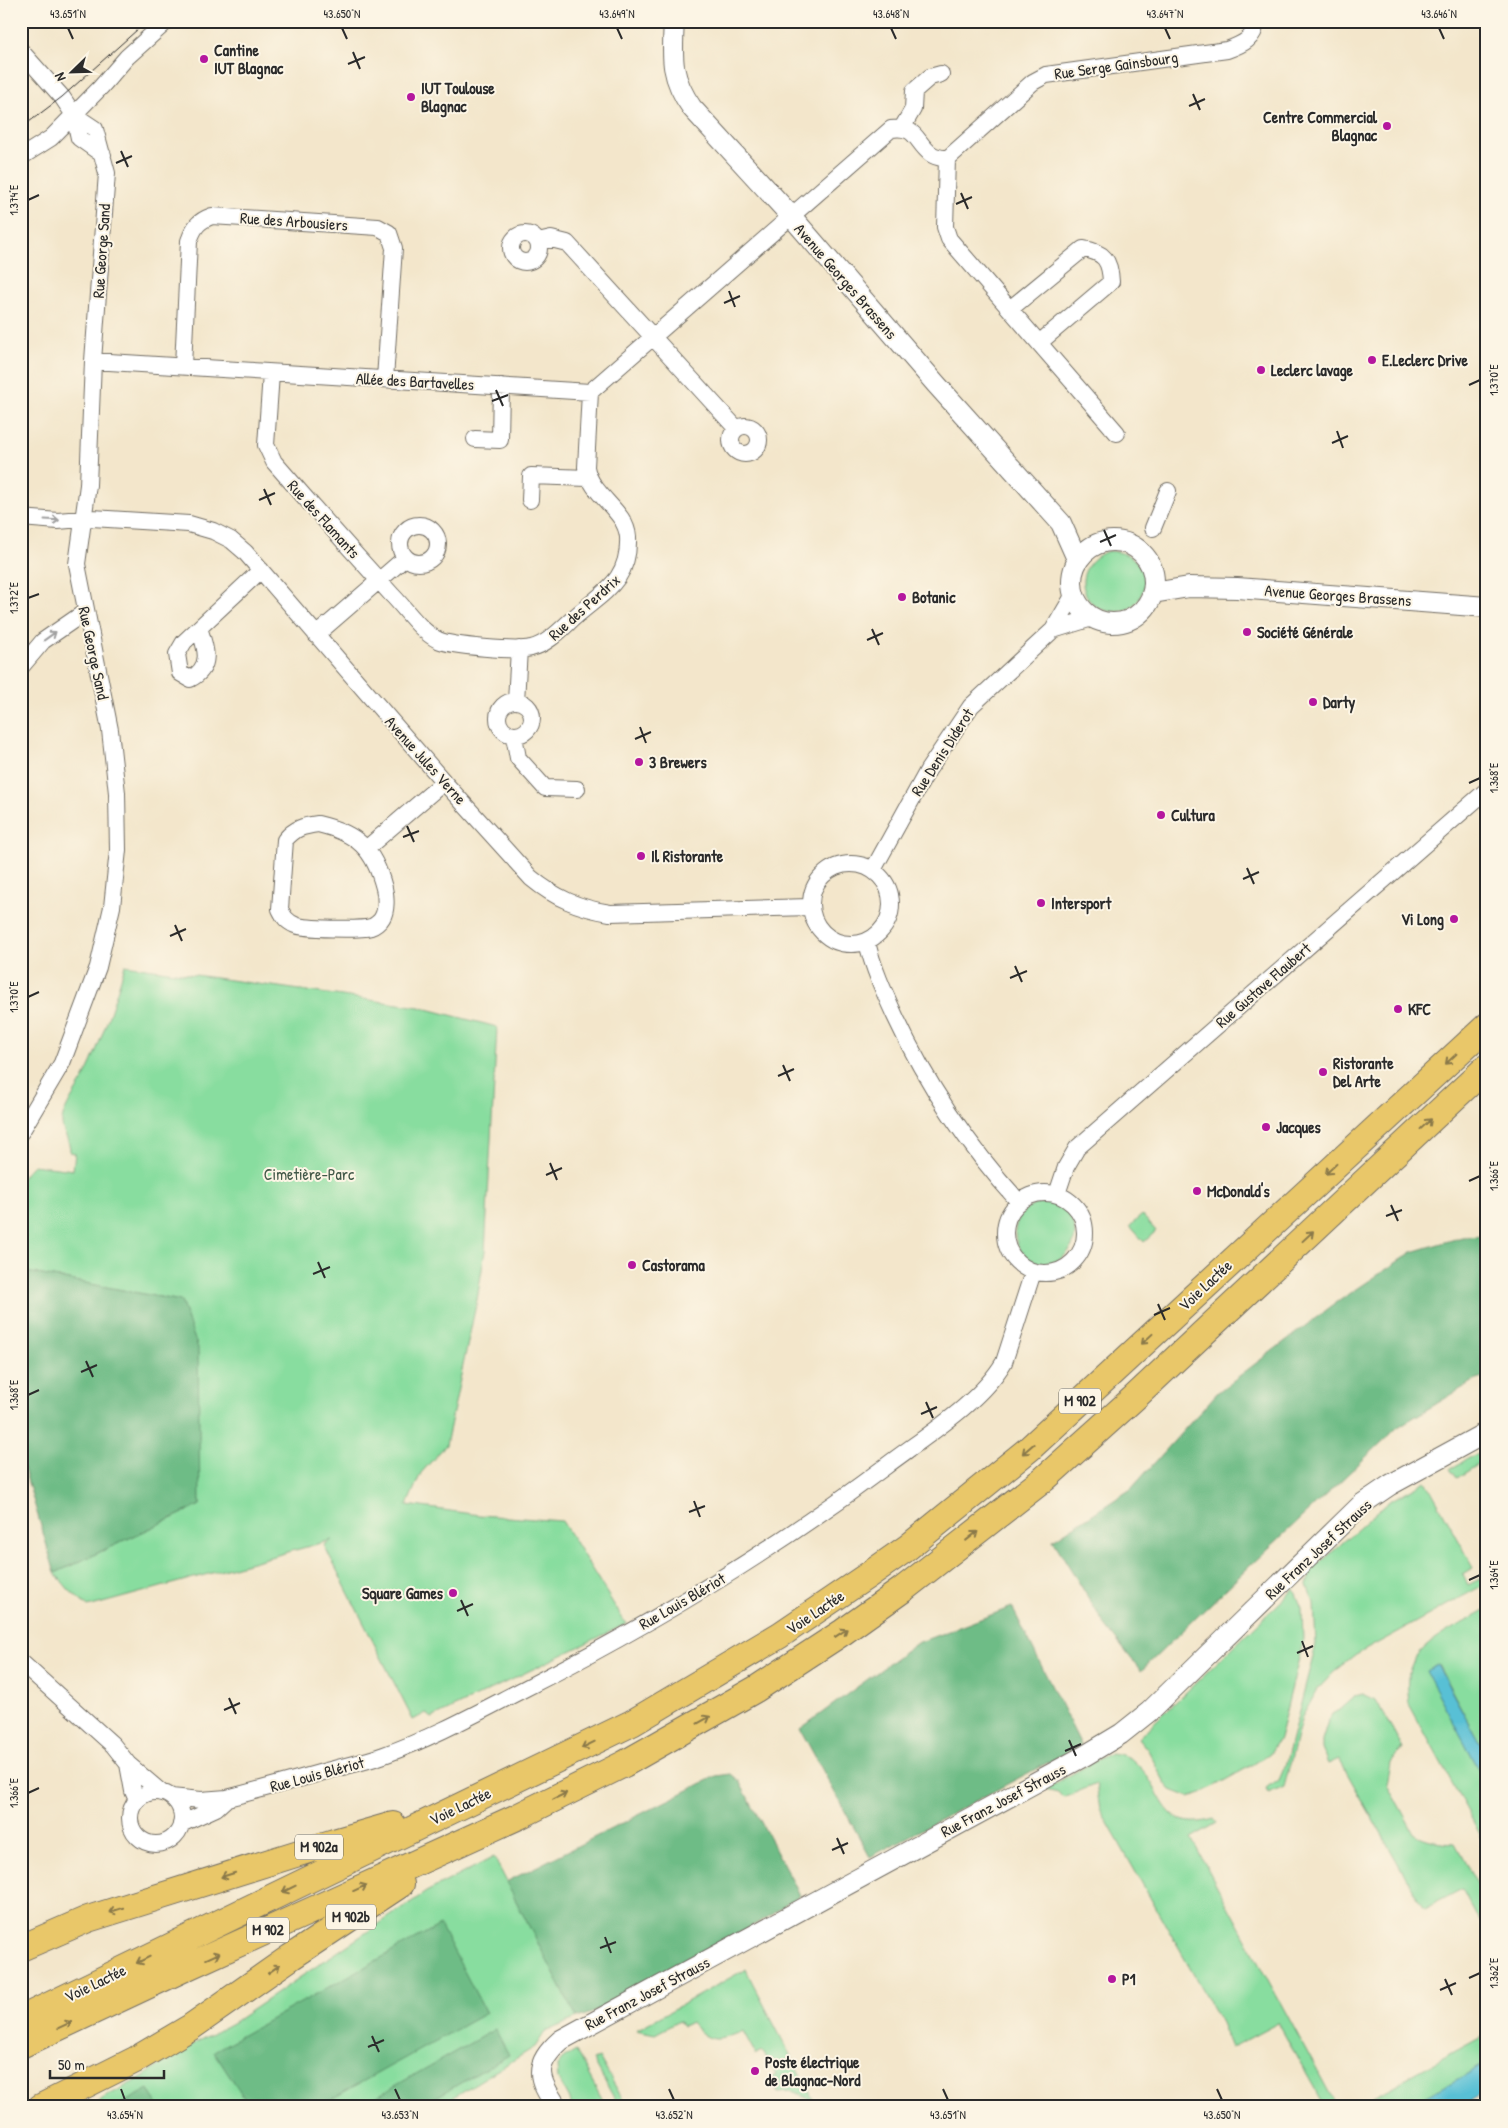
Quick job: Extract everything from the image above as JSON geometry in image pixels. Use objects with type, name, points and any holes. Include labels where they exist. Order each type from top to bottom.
[{"type":"highway","name":"Voie Lactée","points":[[21,2019],[632,1723],[780,1635],[907,1548],[1029,1449],[1487,1026]]},
{"type":"highway","name":"Voie Lactée","points":[[21,2045],[517,1817],[624,1764],[756,1688],[843,1632],[964,1543],[1044,1479],[1134,1398],[1487,1067]]},
{"type":"highway","name":"M 902a","points":[[21,1948],[88,1919],[334,1842],[459,1807]]},
{"type":"highway","name":"M 902b","points":[[41,2107],[127,2064],[183,2032],[291,1956],[404,1882],[517,1817]]},
{"type":"street","points":[[21,156],[51,138],[127,56],[167,21]]},
{"type":"street","name":"Avenue Georges Brassens","points":[[674,21],[672,58],[675,76],[681,92],[692,108],[791,216],[936,384],[1061,523],[1078,559]]},
{"type":"street","name":"Rue Serge Gainsbourg","points":[[947,159],[1033,82],[1046,75],[1227,50],[1245,44],[1255,31],[1256,21]]},
{"type":"street","points":[[21,51],[62,97],[74,115]]},
{"type":"street","points":[[902,128],[912,109],[914,91],[930,78],[941,74]]},
{"type":"street","name":"Rue George Sand","points":[[21,1132],[62,1064],[98,967],[112,907],[118,850],[118,793],[110,730],[85,612],[77,564],[88,485],[93,361],[107,173],[93,126],[74,115]]},
{"type":"street","points":[[530,500],[531,476],[588,478],[586,467],[590,392],[890,129],[902,128],[912,133],[932,155],[947,159],[945,226],[949,239],[1117,433]]},
{"type":"street","name":"Rue des Arbousiers","points":[[183,366],[189,241],[194,227],[201,219],[212,216],[378,227],[389,233],[394,248],[385,379]]},
{"type":"street","points":[[538,242],[551,239],[567,243],[736,428]]},
{"type":"street","points":[[1010,309],[1083,248],[1098,251],[1110,266],[1111,282],[1039,343]]},
{"type":"street","name":"Allée des Bartavelles","points":[[93,361],[183,366],[270,374],[590,392]]},
{"type":"street","name":"Rue des Flamants","points":[[270,374],[266,445],[274,462],[380,581]]},
{"type":"street","points":[[475,439],[500,440],[501,386]]},
{"type":"street","name":"Rue des Perdrix","points":[[380,581],[426,632],[447,644],[519,649],[532,648],[546,641],[613,584],[624,569],[628,538],[626,528],[592,486],[588,478]]},
{"type":"street","points":[[1154,528],[1168,492]]},
{"type":"street","name":"Avenue Jules Verne","points":[[21,518],[58,521],[82,518],[170,523],[213,531],[231,540],[261,570],[444,782],[530,878],[546,891],[578,906],[610,913],[810,906]]},
{"type":"street","name":"Avenue Georges Brassens","points":[[1061,523],[1105,540]]},
{"type":"street","points":[[1105,540],[1118,540],[1132,544],[1145,555],[1153,571],[1153,593],[1149,603],[1139,614],[1120,623],[1106,623],[1092,618],[1082,611],[1073,596],[1071,576],[1078,559],[1090,546],[1105,540]]},
{"type":"street","points":[[316,635],[405,558]]},
{"type":"street","points":[[199,628],[261,570]]},
{"type":"street","name":"Avenue Georges Brassens","points":[[1153,571],[1189,587]]},
{"type":"street","name":"Avenue Georges Brassens","points":[[1153,593],[1189,587],[1487,607]]},
{"type":"street","name":"Rue Denis Diderot","points":[[873,870],[928,770],[971,706],[1053,630],[1073,596]]},
{"type":"street","points":[[21,667],[43,641],[85,612]]},
{"type":"street","name":"Rue Denis Diderot","points":[[1053,630],[1092,618]]},
{"type":"street","points":[[516,701],[519,649]]},
{"type":"street","points":[[516,701],[526,705],[532,714],[533,720],[529,730],[519,736],[503,731],[499,726],[498,714],[505,704],[516,701]]},
{"type":"street","points":[[514,736],[518,758],[545,788],[577,789]]},
{"type":"street","points":[[367,848],[444,782]]},
{"type":"street","name":"Rue Gustave Flaubert","points":[[1057,1194],[1066,1168],[1077,1148],[1487,790]]},
{"type":"street","points":[[318,824],[334,828],[351,836],[367,848],[379,870],[386,897],[383,917],[373,927],[360,930],[296,926],[284,918],[280,909],[286,840],[292,831],[302,826],[318,824]]},
{"type":"street","points":[[844,864],[856,864],[873,870],[886,883],[891,895],[891,912],[885,926],[867,942],[856,944],[845,944],[824,935],[814,920],[810,906],[816,885],[823,875],[833,868],[844,864]]},
{"type":"street","points":[[867,942],[879,981],[907,1043],[932,1088],[970,1144],[1019,1202]]},
{"type":"street","points":[[1044,1192],[1057,1194],[1068,1199],[1080,1212],[1086,1228],[1086,1240],[1079,1256],[1067,1268],[1044,1274],[1033,1272],[1022,1266],[1008,1248],[1005,1236],[1008,1217],[1019,1202],[1031,1195],[1044,1192]]},
{"type":"street","name":"Rue Louis Blériot","points":[[166,1795],[193,1799],[227,1798],[384,1755],[479,1712],[556,1673],[737,1568],[865,1481],[961,1409],[986,1387],[1004,1362],[1033,1272]]},
{"type":"street","name":"Rue Franz Josef Strauss","points":[[557,2107],[547,2092],[541,2076],[542,2062],[548,2051],[561,2040],[1070,1764],[1121,1734],[1150,1711],[1362,1504],[1390,1485],[1487,1432]]},
{"type":"street","points":[[21,1662],[113,1745],[128,1764],[166,1795],[177,1804],[181,1812],[181,1824],[176,1834],[168,1842],[156,1844],[145,1842],[136,1835],[131,1824],[132,1807],[137,1800],[144,1796],[153,1793],[166,1795]]},
{"type":"street","points":[[128,1764],[133,1791],[137,1800]]},
{"type":"street","name":"Rue Louis Blériot","points":[[181,1824],[216,1808],[227,1798]]},
{"type":"green space","points":[[1108,551],[1125,554],[1137,562],[1143,573],[1144,584],[1141,596],[1133,605],[1122,611],[1108,611],[1097,607],[1091,602],[1083,587],[1083,579],[1088,565]]},
{"type":"green space","name":"Cimetière-Parc","points":[[125,965],[419,1007],[497,1027],[485,1251],[477,1300],[446,1445],[421,1473],[407,1505],[479,1515],[562,1521],[626,1624],[432,1718],[426,1713],[413,1720],[324,1545],[332,1540],[88,1607],[69,1590],[55,1573],[200,1505],[181,1301],[21,1271],[21,1178],[33,1165],[73,1170],[75,1153],[70,1152],[69,1143],[62,1126],[63,1116],[85,1076],[97,1049]]},
{"type":"green space","points":[[1039,1203],[1051,1203],[1062,1208],[1070,1216],[1075,1227],[1073,1245],[1062,1258],[1051,1263],[1039,1263],[1028,1258],[1020,1250],[1015,1239],[1015,1227],[1020,1216],[1028,1208]]},
{"type":"green space","points":[[1142,1215],[1156,1231],[1144,1242],[1130,1226]]},
{"type":"green space","points":[[1487,1236],[1487,1377],[1474,1381],[1398,1427],[1141,1671],[1106,1627],[1053,1540],[1131,1489],[1218,1392],[1333,1305],[1412,1252],[1462,1237]]},
{"type":"green space","points":[[21,1271],[181,1301],[198,1348],[200,1505],[55,1573],[21,1459]]},
{"type":"green space","points":[[1487,1448],[1487,1459],[1457,1478],[1450,1469]]},
{"type":"green space","points":[[1426,1481],[1474,1568],[1463,1574],[1468,1585],[1487,1575],[1487,1583],[1356,1655],[1334,1672],[1318,1689],[1302,1717],[1284,1787],[1269,1794],[1267,1789],[1279,1780],[1285,1766],[1316,1645],[1314,1603],[1307,1585],[1311,1571],[1388,1502]]},
{"type":"green space","points":[[1294,1589],[1302,1608],[1303,1642],[1279,1739],[1270,1753],[1202,1793],[1189,1797],[1171,1790],[1165,1783],[1148,1750],[1138,1738]]},
{"type":"green space","points":[[1012,1607],[1081,1745],[870,1857],[800,1729],[917,1643]]},
{"type":"green space","points":[[1487,1610],[1487,1756],[1438,1665],[1426,1671],[1487,1784],[1487,1847],[1409,1704],[1408,1677],[1415,1659],[1422,1650],[1454,1627]]},
{"type":"green space","points":[[1363,1694],[1376,1700],[1403,1748],[1391,1763],[1387,1784],[1414,1833],[1439,1842],[1455,1843],[1487,1902],[1487,1913],[1480,1923],[1462,1889],[1424,1909],[1339,1759],[1328,1764],[1322,1749],[1322,1740],[1328,1721],[1332,1714],[1355,1696]]},
{"type":"green space","points":[[1110,1753],[1125,1756],[1135,1762],[1147,1776],[1166,1808],[1174,1816],[1184,1821],[1197,1822],[1214,1819],[1217,1823],[1191,1838],[1337,2107],[1325,2107],[1278,2023],[1231,2048],[1221,2023],[1100,1809],[1096,1784],[1063,1798],[1058,1792],[1045,1789]]},
{"type":"green space","points":[[731,1774],[739,1781],[800,1895],[765,1919],[592,2013],[577,2018],[506,1882],[716,1776]]},
{"type":"green space","points":[[494,1857],[577,2018],[545,2032],[535,2047],[437,2107],[87,2107],[144,2076],[177,2053],[234,2022],[426,1892]]},
{"type":"green space","points":[[440,1925],[486,2013],[317,2107],[250,2107],[214,2051]]},
{"type":"green space","points":[[746,1969],[814,2101],[792,2091],[778,2092],[770,2079],[776,2075],[763,2052],[756,2055],[743,2031],[720,2039],[714,2039],[703,2034],[691,2022],[683,2026],[679,2021],[655,2034],[636,2030]]},
{"type":"green space","points":[[495,2029],[509,2055],[419,2107],[358,2107]]},
{"type":"green space","points":[[1487,2034],[1487,2063],[1407,2107],[1353,2107]]},
{"type":"green space","points":[[576,2051],[606,2107],[573,2107],[558,2079],[557,2066],[563,2059]]},
{"type":"green space","points":[[599,2057],[627,2107],[619,2107],[593,2060]]},
{"type":"green space","points":[[149,2089],[159,2107],[116,2107]]},
{"type":"water","points":[[1437,1665],[1487,1756],[1487,1784],[1426,1671]]},
{"type":"water","points":[[1487,2063],[1487,2091],[1458,2107],[1407,2107]]},
{"type":"tram line","points":[[21,128],[62,97],[147,21]]},
{"type":"place","name":"Cantine IUT Blagnac","points":[[204,59]]},
{"type":"place","name":"IUT Toulouse Blagnac","points":[[411,97]]},
{"type":"place","name":"Centre Commercial Blagnac","points":[[1387,126]]},
{"type":"place","name":"E.Leclerc Drive","points":[[1372,360]]},
{"type":"place","name":"Leclerc lavage","points":[[1261,370]]},
{"type":"place","name":"Botanic","points":[[902,597]]},
{"type":"place","name":"Société Générale","points":[[1247,632]]},
{"type":"place","name":"Darty","points":[[1313,702]]},
{"type":"place","name":"3 Brewers","points":[[639,762]]},
{"type":"place","name":"Cultura","points":[[1161,815]]},
{"type":"place","name":"Il Ristorante","points":[[641,856]]},
{"type":"place","name":"Intersport","points":[[1041,903]]},
{"type":"place","name":"Vi Long","points":[[1454,919]]},
{"type":"place","name":"KFC","points":[[1398,1009]]},
{"type":"place","name":"Ristorante Del Arte","points":[[1323,1072]]},
{"type":"place","name":"Jacques","points":[[1266,1127]]},
{"type":"place","name":"McDonald's","points":[[1197,1191]]},
{"type":"place","name":"Castorama","points":[[632,1265]]},
{"type":"place","name":"Square Games","points":[[453,1593]]},
{"type":"place","name":"P1","points":[[1112,1979]]},
{"type":"place","name":"Poste électrique de Blagnac-Nord","points":[[755,2071]]}]
